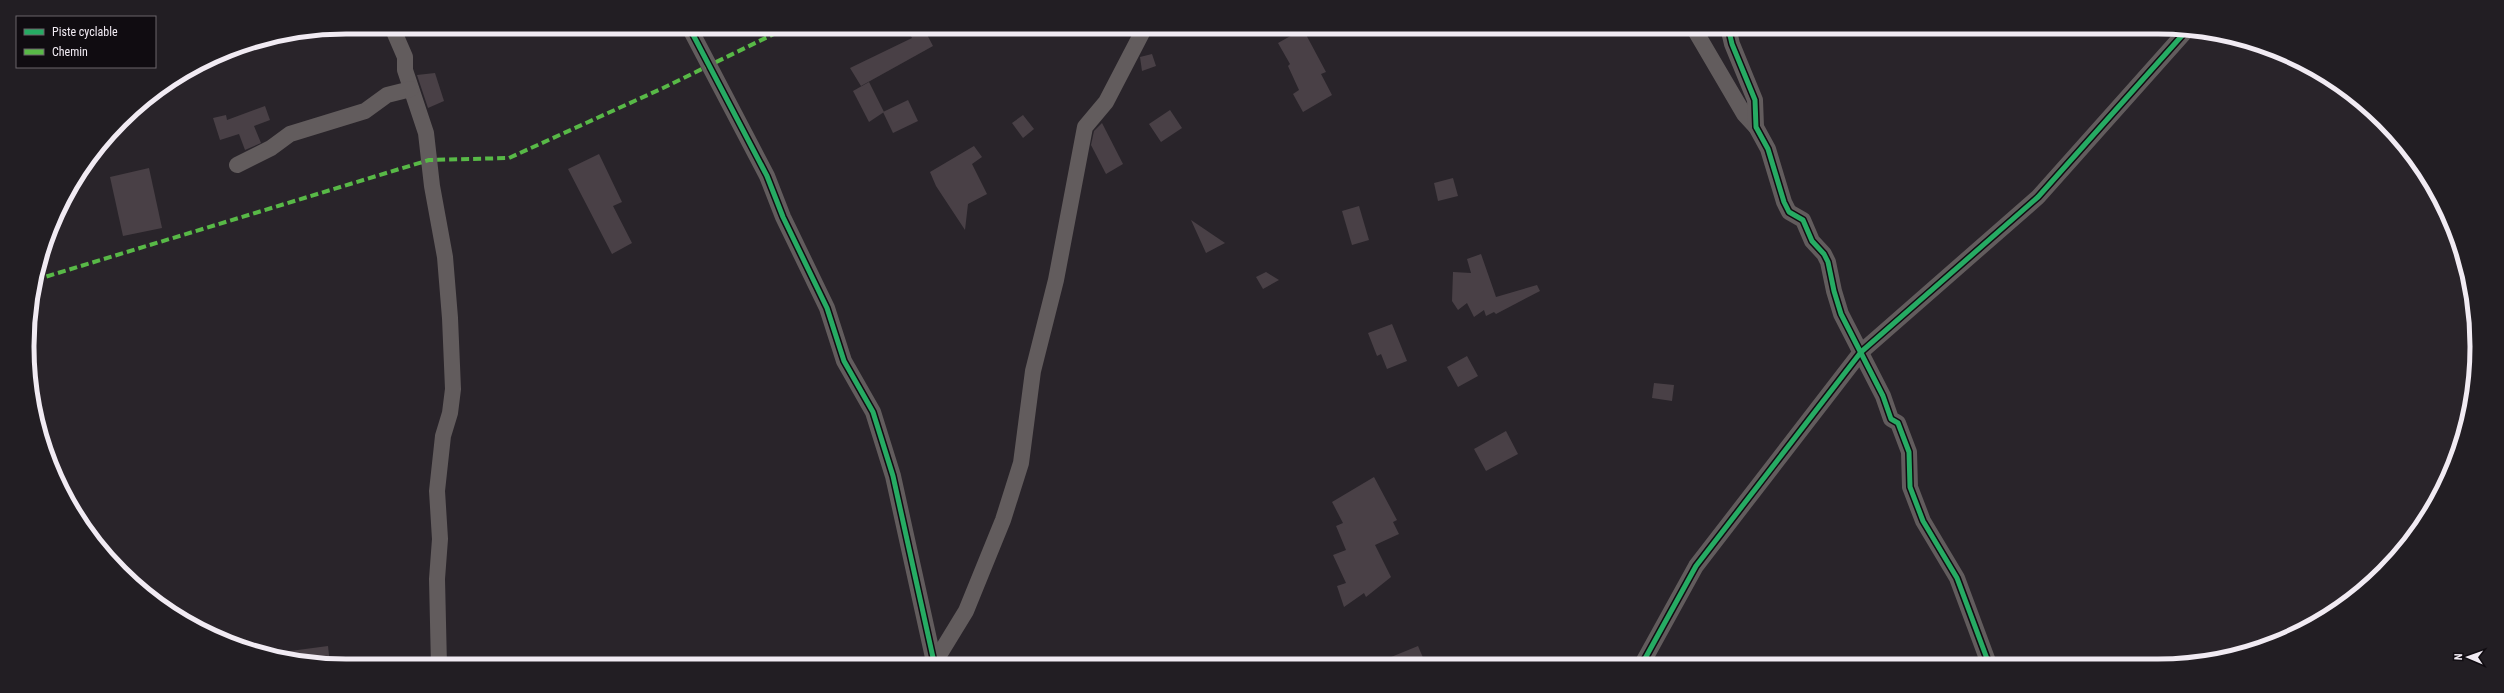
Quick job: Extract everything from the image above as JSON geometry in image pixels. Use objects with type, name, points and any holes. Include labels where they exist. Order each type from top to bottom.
[{"type":"street","points":[[395,34],[405,57],[405,70],[426,133],[432,186],[445,257],[450,318],[452,389],[450,413],[443,436],[437,491],[440,540],[437,579],[439,659]]},
{"type":"street","points":[[693,34],[767,176],[783,217],[826,308],[844,361],[873,412],[893,476],[934,659]]},
{"type":"street","points":[[938,659],[966,611],[1003,520],[1021,463],[1033,371],[1058,272],[1085,127],[1106,102],[1141,34]]},
{"type":"street","points":[[1697,34],[1744,114],[1756,126],[1768,149],[1789,212],[1802,220],[1812,241],[1824,254],[1828,262],[1834,291],[1842,314],[1883,396],[1891,419],[1898,423],[1909,452],[1910,487],[1920,515],[1966,598],[1987,659]]},
{"type":"street","points":[[1730,34],[1732,44],[1755,100],[1756,126]]},
{"type":"street","points":[[1645,659],[1696,566],[1861,352],[2038,197],[2182,35]]},
{"type":"street","points":[[237,165],[271,148],[290,134],[365,111],[387,95],[411,90]]},
{"type":"building","points":[[910,34],[927,34],[933,46],[861,86],[850,68],[912,38]]},
{"type":"building","points":[[1294,34],[1306,34],[1326,72],[1321,74],[1332,95],[1303,112],[1293,94],[1299,90],[1288,66],[1290,64],[1278,43]]},
{"type":"building","points":[[1152,54],[1156,66],[1142,71],[1140,57]]},
{"type":"building","points":[[435,73],[444,101],[428,108],[417,75]]},
{"type":"building","points":[[869,82],[884,112],[869,122],[853,91]]},
{"type":"building","points":[[908,100],[918,121],[893,133],[883,112]]},
{"type":"building","points":[[265,106],[270,120],[254,126],[261,143],[245,150],[239,134],[220,140],[213,118],[226,115],[227,120]]},
{"type":"building","points":[[1170,110],[1182,128],[1161,142],[1149,124]]},
{"type":"building","points":[[1023,115],[1034,129],[1023,138],[1012,123]]},
{"type":"building","points":[[1102,123],[1123,164],[1106,174],[1091,145],[1094,131]]},
{"type":"building","points":[[974,146],[982,157],[972,164],[987,194],[968,204],[965,230],[936,186],[930,172]]},
{"type":"building","points":[[599,154],[622,202],[613,206],[632,243],[612,254],[568,169]]},
{"type":"building","points":[[149,168],[162,228],[123,236],[110,177]]},
{"type":"building","points":[[1453,178],[1458,196],[1438,201],[1434,183]]},
{"type":"building","points":[[1359,206],[1369,240],[1352,245],[1342,211]]},
{"type":"building","points":[[1191,220],[1225,243],[1206,253]]},
{"type":"building","points":[[1481,254],[1496,297],[1537,285],[1540,291],[1496,314],[1494,312],[1486,316],[1484,310],[1474,317],[1467,303],[1458,310],[1452,301],[1453,272],[1471,273],[1467,259]]},
{"type":"building","points":[[1266,272],[1279,280],[1263,289],[1256,277]]},
{"type":"building","points":[[1392,324],[1407,361],[1387,369],[1381,354],[1377,356],[1368,333]]},
{"type":"building","points":[[1467,356],[1478,376],[1458,387],[1447,367]]},
{"type":"building","points":[[1654,383],[1674,385],[1672,401],[1652,398]]},
{"type":"building","points":[[1506,431],[1518,454],[1486,471],[1474,449]]},
{"type":"building","points":[[1374,477],[1397,520],[1393,522],[1399,534],[1375,545],[1391,577],[1366,597],[1364,593],[1344,607],[1337,586],[1346,583],[1333,555],[1346,550],[1336,526],[1343,523],[1332,502]]},
{"type":"building","points":[[328,646],[329,658],[306,656],[282,652]]},
{"type":"building","points":[[1418,646],[1424,659],[1386,659]]},
{"type":"marked path","points":[[42,278],[429,160],[509,158],[663,88],[774,34]]},
{"type":"cycle path","points":[[693,34],[767,176],[783,217],[827,308],[844,361],[873,412],[893,476],[933,659]]},
{"type":"cycle path","points":[[1730,34],[1732,44],[1755,100],[1756,127],[1768,149],[1784,202],[1789,212],[1803,220],[1812,241],[1824,254],[1828,262],[1834,291],[1841,314],[1883,396],[1891,419],[1898,423],[1909,452],[1910,487],[1923,521],[1957,578],[1987,659]]},
{"type":"cycle path","points":[[1645,659],[1696,566],[1861,352],[2038,197],[2182,35]]}]
